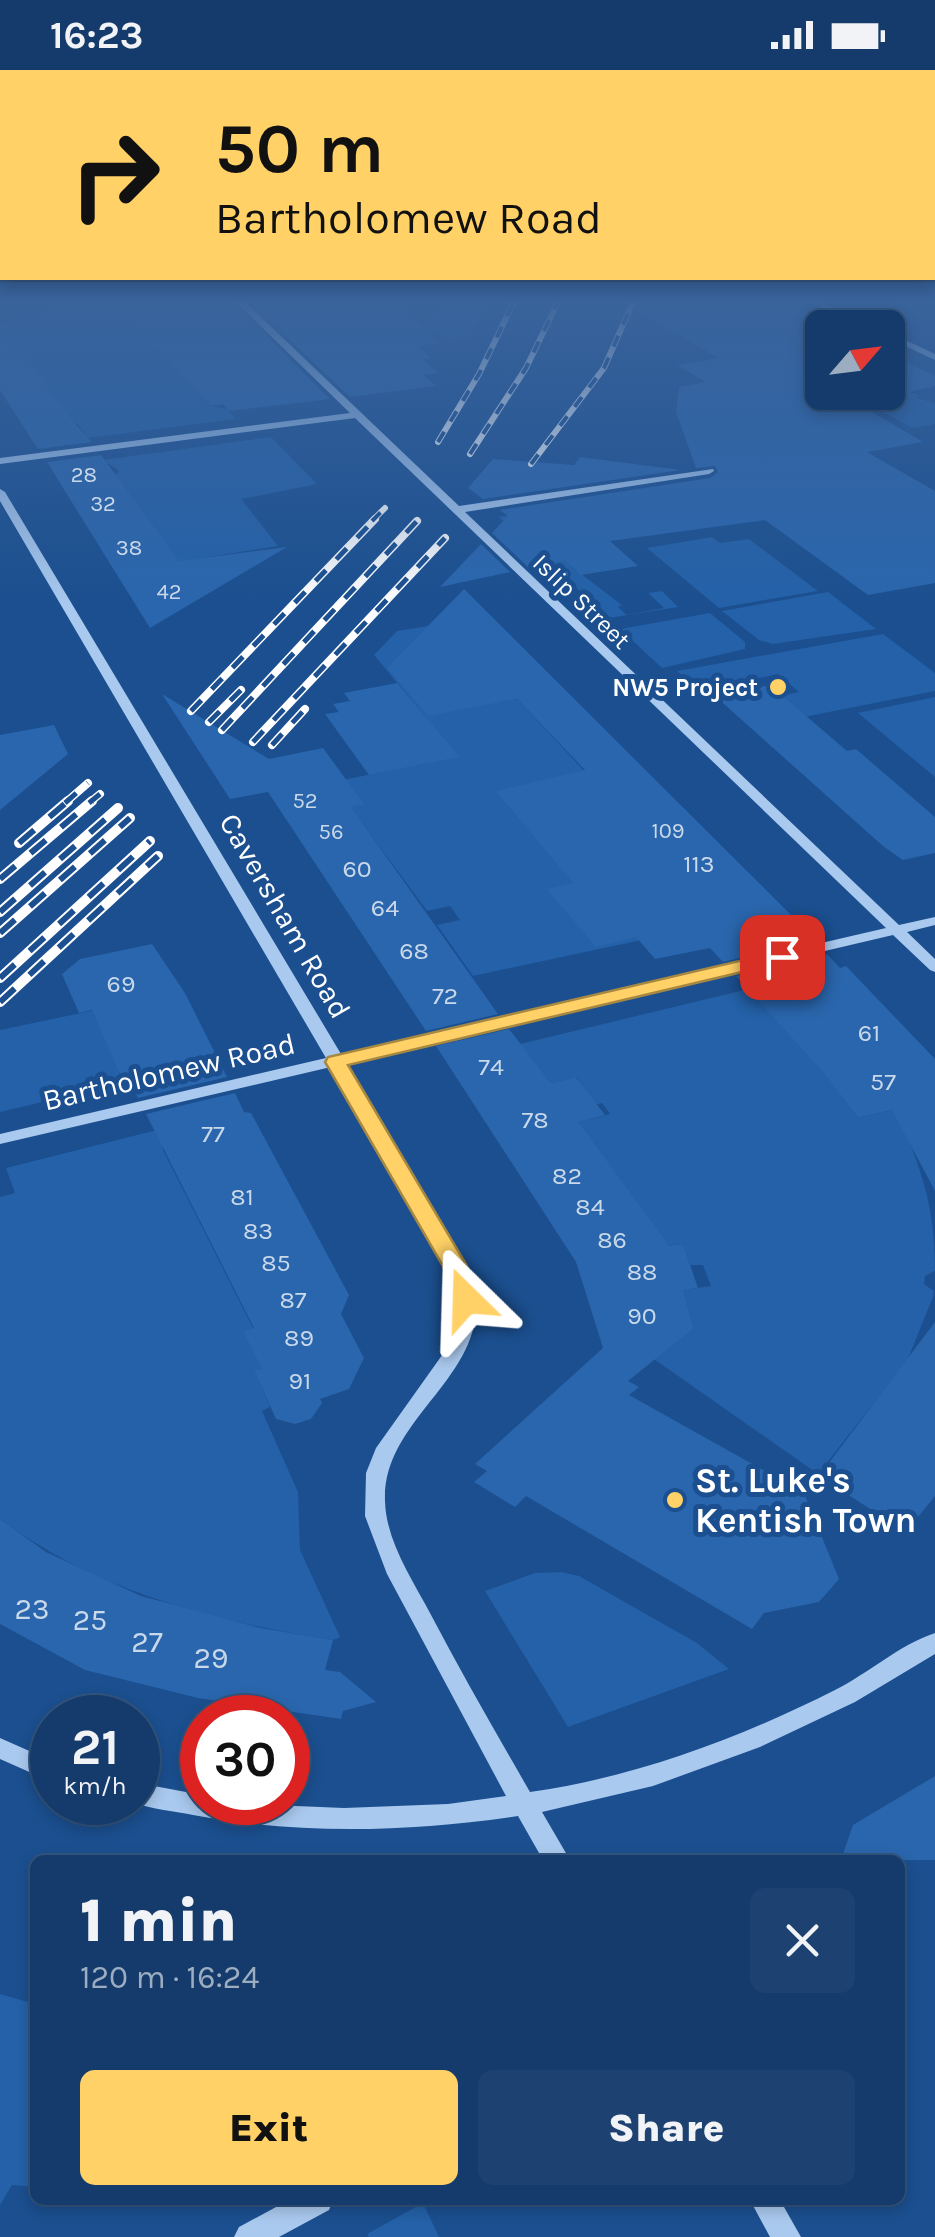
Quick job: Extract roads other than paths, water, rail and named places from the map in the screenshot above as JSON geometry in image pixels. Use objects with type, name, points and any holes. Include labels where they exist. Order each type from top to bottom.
[{"type":"street","name":"Islip Street","points":[[342,403],[935,967]]},
{"type":"street","points":[[0,461],[354,415]]},
{"type":"street","points":[[454,510],[709,471]]},
{"type":"street","name":"Caversham Road","points":[[0,492],[455,1266],[466,1299],[456,1350],[399,1432],[380,1470],[373,1488],[378,1522],[403,1584],[554,1855]]},
{"type":"street","name":"Bartholomew Road","points":[[0,1140],[935,921]]},
{"type":"street","points":[[160,1799],[230,1814],[338,1819],[572,1798],[663,1771],[810,1716],[935,1642]]},
{"type":"street","points":[[0,1748],[30,1762]]},
{"type":"street","points":[[249,2237],[310,2205]]},
{"type":"street","points":[[767,2205],[786,2237]]},
{"type":"railway","points":[[438,442],[461,403]]},
{"type":"railway","points":[[470,454],[503,403]]},
{"type":"railway","points":[[531,464],[577,403]]},
{"type":"railway","points":[[372,521],[385,508]]},
{"type":"railway","points":[[191,711],[375,519]]},
{"type":"railway","points":[[222,730],[417,521]]},
{"type":"railway","points":[[253,742],[445,538]]},
{"type":"railway","points":[[209,722],[241,690]]},
{"type":"railway","points":[[272,745],[305,709]]},
{"type":"railway","points":[[65,803],[88,783]]},
{"type":"railway","points":[[89,803],[100,794]]},
{"type":"railway","points":[[19,843],[68,801]]},
{"type":"railway","points":[[0,879],[92,801]]},
{"type":"railway","points":[[0,912],[118,808]]},
{"type":"railway","points":[[0,933],[130,818]]},
{"type":"railway","points":[[0,978],[150,841]]},
{"type":"railway","points":[[0,1002],[158,856]]},
{"type":"place","name":"NW5 Project","points":[[778,687]]},
{"type":"place","name":"St. Luke's Kentish Town","points":[[675,1500]]}]
